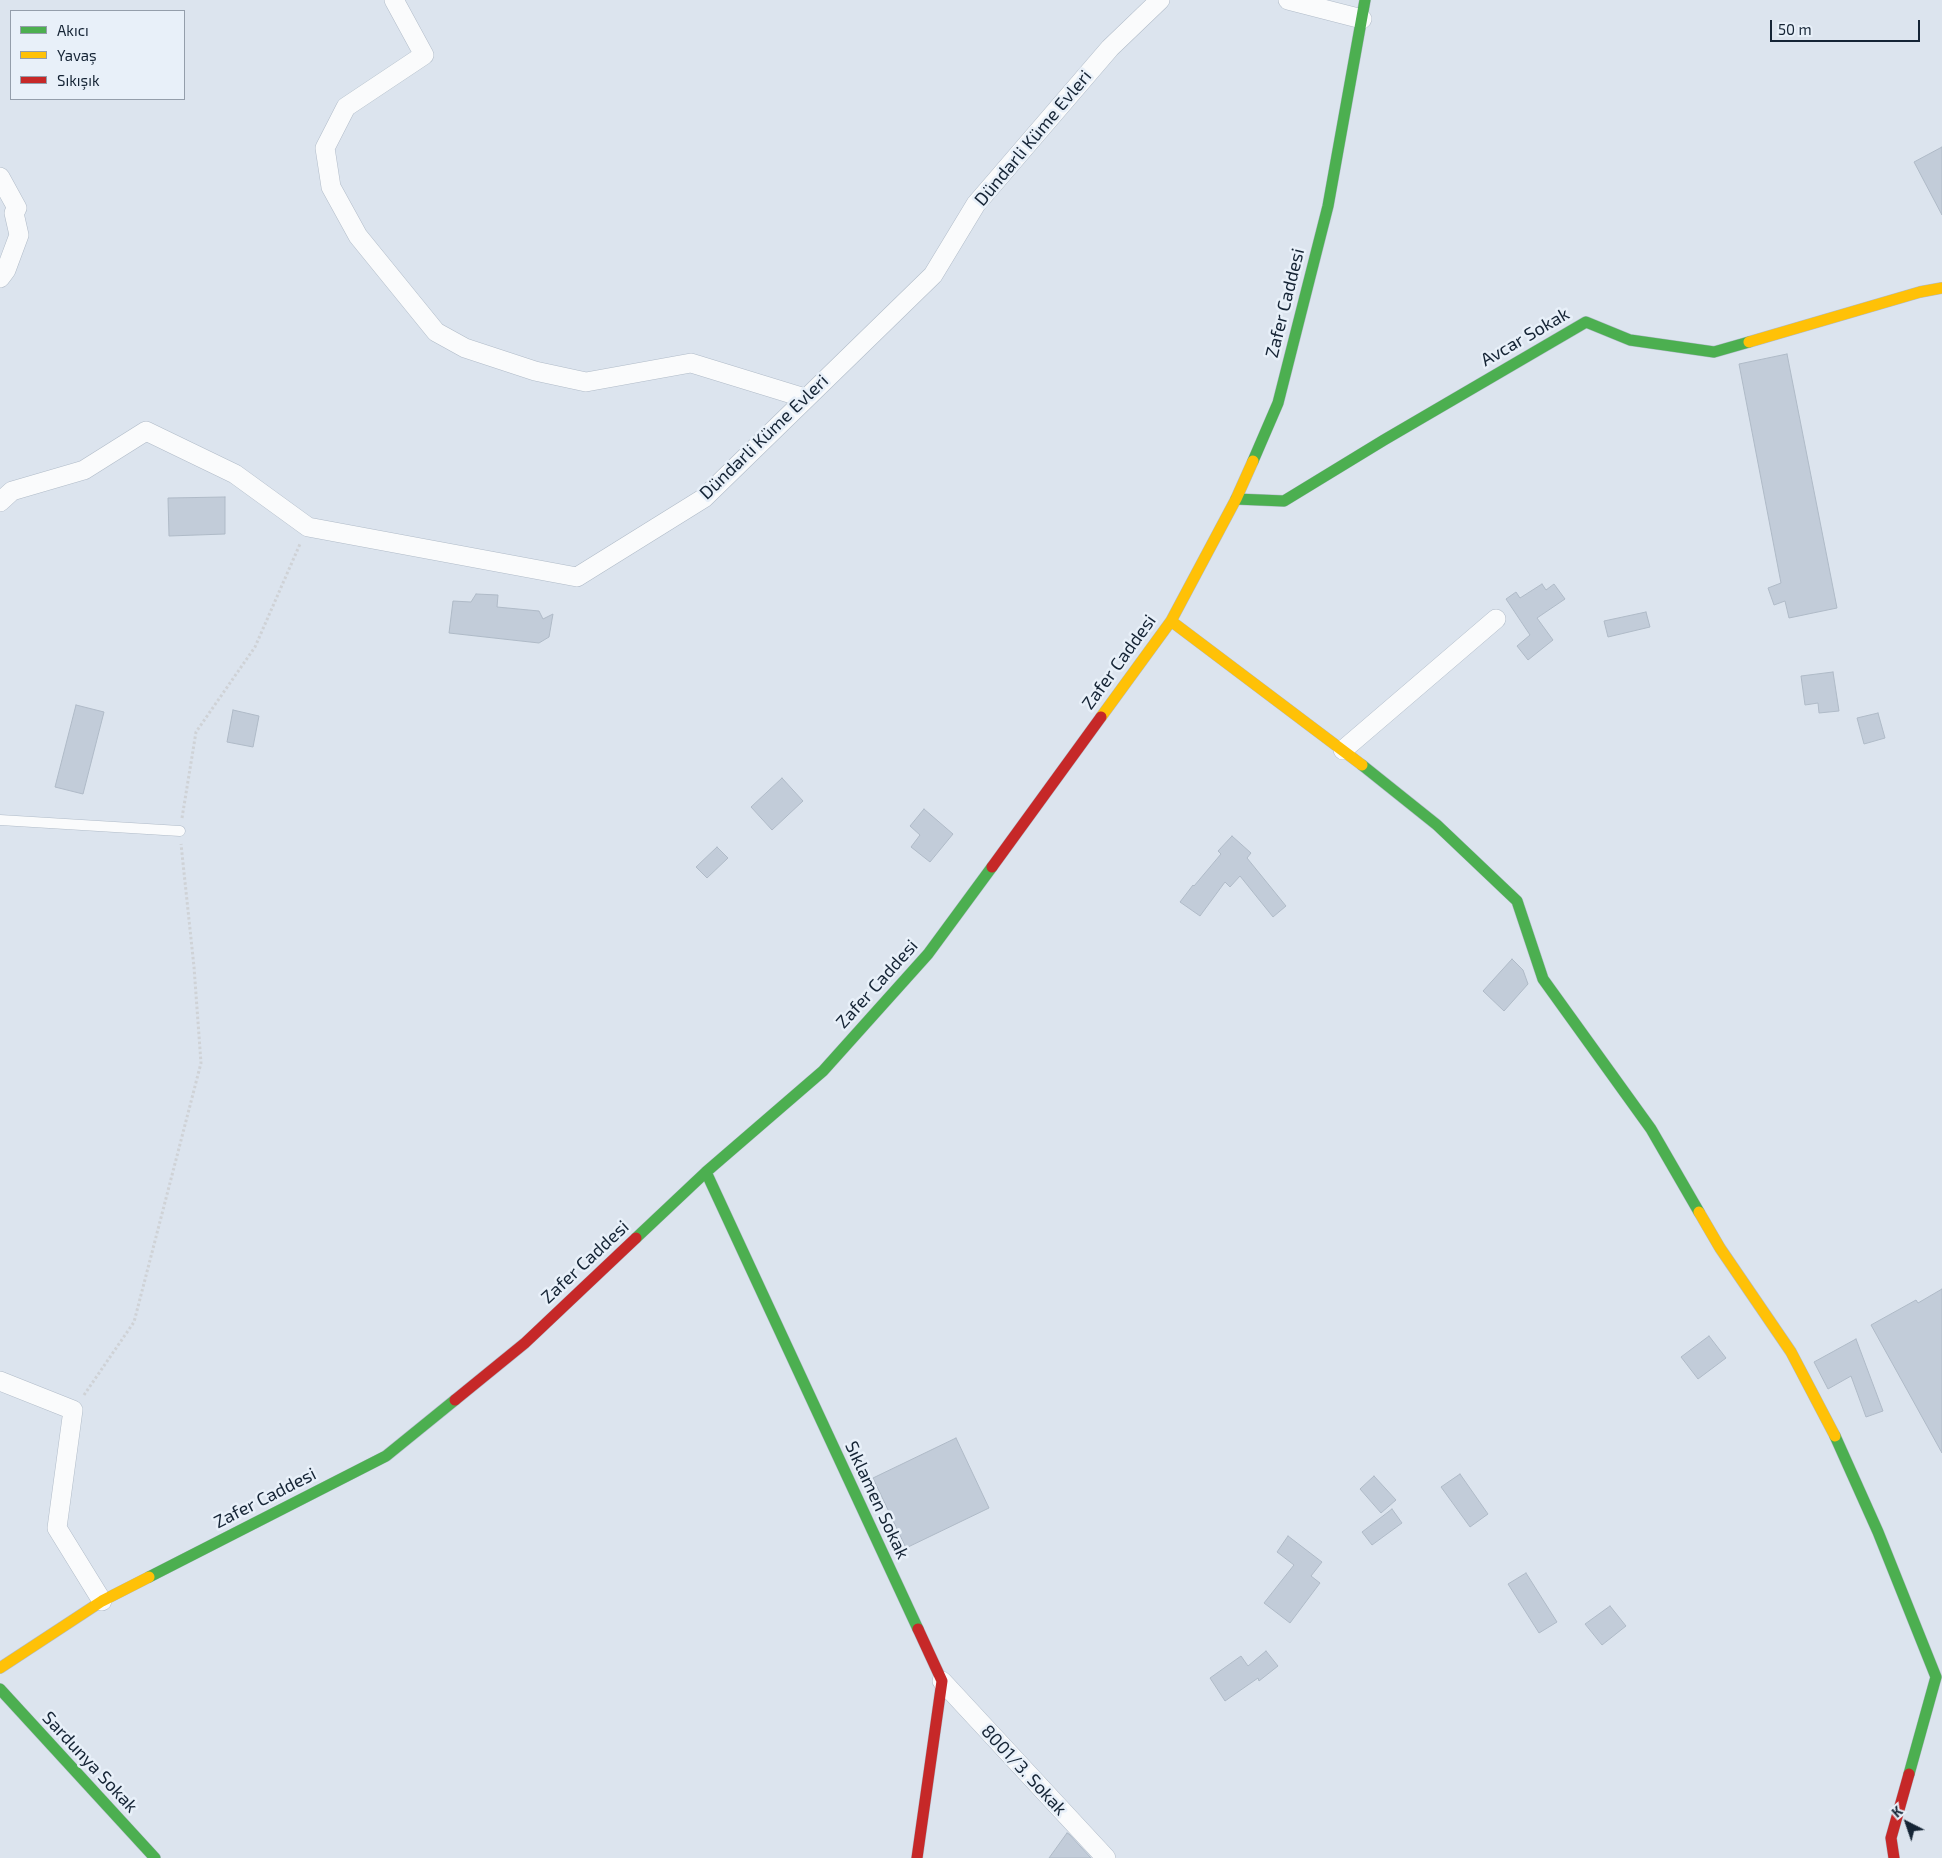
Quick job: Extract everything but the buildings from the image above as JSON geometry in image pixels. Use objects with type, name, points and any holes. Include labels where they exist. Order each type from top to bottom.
[{"type":"street","points":[[394,0],[424,56],[346,107],[326,148],[331,188],[358,236],[436,332],[465,348],[535,371],[586,382],[691,363],[805,398]]},
{"type":"street","name":"Dündarli Küme Evleri","points":[[0,502],[12,491],[84,470],[146,431],[235,474],[308,528],[577,577],[704,498],[933,274],[976,204],[1110,48],[1160,0]]},
{"type":"street","points":[[1288,0],[1362,19]]},
{"type":"street","name":"Zafer Caddesi","points":[[0,1668],[102,1601],[386,1456],[525,1343],[706,1172],[823,1071],[928,954],[1172,621],[1236,499],[1278,403],[1328,206],[1365,0]]},
{"type":"street","points":[[0,177],[16,208],[14,213],[19,235],[6,270],[0,278]]},
{"type":"street","name":"Avcar Sokak","points":[[1236,499],[1284,501],[1586,322],[1630,340],[1714,352],[1920,292],[1942,288]]},
{"type":"street","points":[[1343,750],[1496,619]]},
{"type":"street","points":[[1172,621],[1343,750],[1437,825],[1517,901],[1543,979],[1651,1129],[1720,1248],[1791,1352],[1844,1453],[1936,1677],[1891,1838],[1894,1858]]},
{"type":"street","name":"Sıklamen Sokak","points":[[706,1172],[942,1681]]},
{"type":"street","points":[[0,1381],[73,1410],[57,1528],[102,1601]]},
{"type":"street","points":[[917,1858],[942,1681]]},
{"type":"street","name":"8001/3. Sokak","points":[[942,1681],[1106,1858]]},
{"type":"street","name":"Sardunya Sokak","points":[[0,1689],[155,1858]]},
{"type":"lane","points":[[0,820],[180,831]]},
{"type":"path","points":[[73,1410],[134,1322],[201,1063],[194,967],[180,831],[196,732],[255,647],[308,528]]},
{"type":"traffic: fast","points":[[1253,461],[1278,403],[1328,206],[1365,0]]},
{"type":"traffic: fast","points":[[1236,499],[1284,501],[1586,322],[1630,340],[1714,352],[1749,342]]},
{"type":"traffic: fast","points":[[1362,765],[1437,825],[1517,901],[1543,979],[1651,1129],[1699,1212]]},
{"type":"traffic: fast","points":[[636,1238],[706,1172],[823,1071],[928,954],[992,867]]},
{"type":"traffic: fast","points":[[706,1172],[918,1629]]},
{"type":"traffic: fast","points":[[149,1577],[386,1456],[455,1400]]},
{"type":"traffic: fast","points":[[1835,1436],[1878,1532],[1936,1677],[1909,1774]]},
{"type":"traffic: fast","points":[[0,1689],[155,1858]]},
{"type":"traffic: slow","points":[[1749,342],[1920,292],[1942,288]]},
{"type":"traffic: slow","points":[[1101,717],[1171,621],[1236,499],[1253,461]]},
{"type":"traffic: slow","points":[[1171,621],[1362,765]]},
{"type":"traffic: slow","points":[[1699,1212],[1720,1248],[1791,1352],[1835,1436]]},
{"type":"traffic: slow","points":[[0,1668],[102,1601],[149,1577]]},
{"type":"traffic: jam","points":[[992,867],[1101,717]]},
{"type":"traffic: jam","points":[[455,1400],[525,1343],[636,1238]]},
{"type":"traffic: jam","points":[[917,1858],[942,1681],[918,1629]]},
{"type":"traffic: jam","points":[[1894,1858],[1891,1838],[1909,1774]]}]
